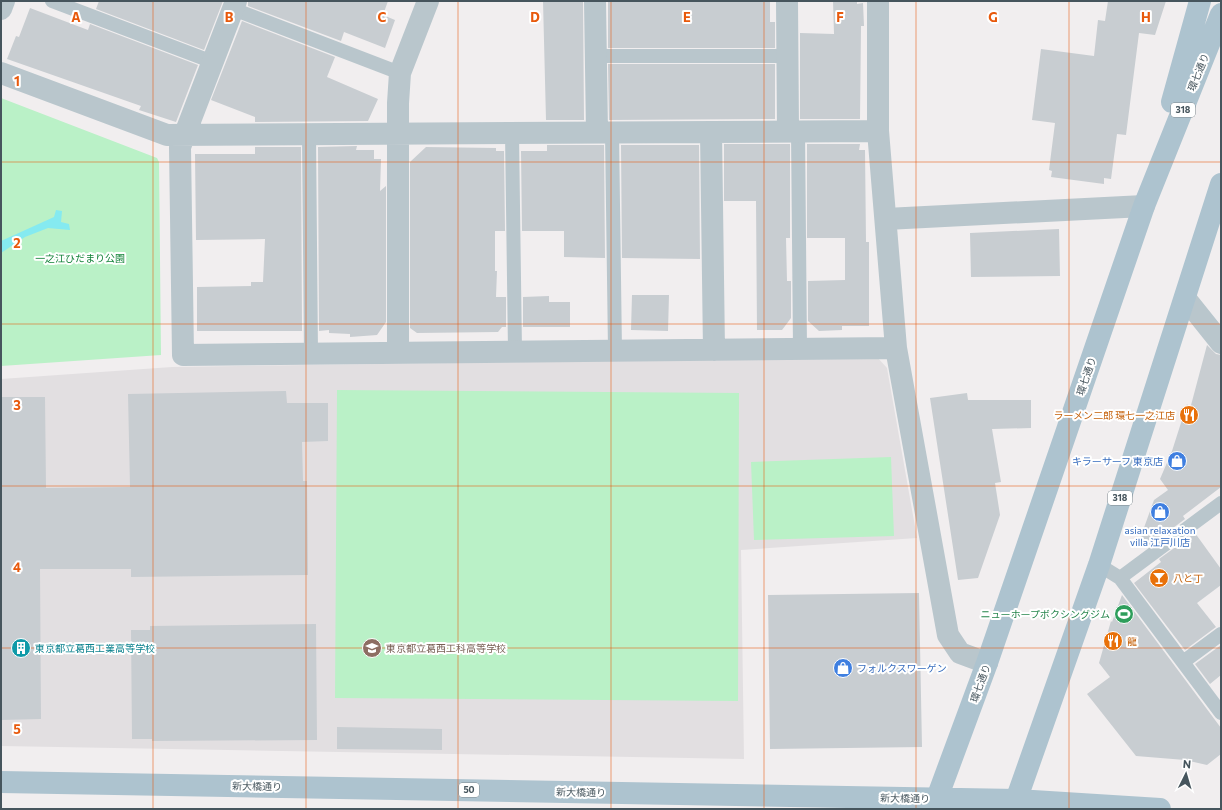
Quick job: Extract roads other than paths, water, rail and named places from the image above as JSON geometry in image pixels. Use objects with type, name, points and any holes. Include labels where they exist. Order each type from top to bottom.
[{"type":"main road","points":[[1144,206],[1200,1]]},
{"type":"main road","name":"環七通り","points":[[935,804],[987,663],[1144,206],[1221,14]]},
{"type":"main road","name":"318","points":[[1015,804],[1099,565],[1221,184]]},
{"type":"main road","name":"新大橋通り","points":[[1,782],[935,804],[1015,804],[1160,809]]},
{"type":"main road","points":[[988,809],[998,804],[1015,804]]},
{"type":"street","points":[[1,8],[4,1]]},
{"type":"street","points":[[398,352],[398,134],[400,73],[428,1]]},
{"type":"street","points":[[596,1],[596,56],[605,132]]},
{"type":"street","points":[[787,1],[787,56],[793,131]]},
{"type":"street","points":[[878,1],[878,131],[896,348],[948,635],[960,653],[987,663]]},
{"type":"street","points":[[235,5],[180,148],[183,356],[398,352],[896,348]]},
{"type":"street","points":[[1,73],[167,135],[878,131]]},
{"type":"street","points":[[711,132],[714,350]]},
{"type":"street","points":[[886,219],[1144,206]]},
{"type":"street","points":[[1185,298],[1221,343]]},
{"type":"lane","points":[[52,1],[213,62]]},
{"type":"lane","points":[[235,5],[400,73]]},
{"type":"lane","points":[[596,56],[787,56]]},
{"type":"lane","points":[[793,131],[800,348]]},
{"type":"lane","points":[[605,132],[615,351]]},
{"type":"lane","points":[[512,133],[515,351]]},
{"type":"lane","points":[[309,134],[311,354]]},
{"type":"lane","points":[[1120,578],[1221,503]]},
{"type":"lane","points":[[1099,565],[1120,578],[1221,713]]},
{"type":"lane","points":[[1183,662],[1221,634]]},
{"type":"water","points":[[56,210],[62,211],[61,222],[69,224],[70,230],[48,228],[25,237],[1,253],[1,241],[54,217]]},
{"type":"place","name":"ラーメン二郎 環七一之江店","points":[[1189,415]]},
{"type":"place","name":"キラーサーフ 東京店","points":[[1177,461]]},
{"type":"place","name":"asian relaxation villa 江戸川店","points":[[1160,512]]},
{"type":"place","name":"八と丁","points":[[1159,578]]},
{"type":"place","name":"ニューホープボクシングジム","points":[[1124,614]]},
{"type":"place","name":"龍","points":[[1113,641]]},
{"type":"place","name":"東京都立葛西工業高等学校","points":[[21,648]]},
{"type":"place","name":"東京都立葛西工科高等学校","points":[[372,648]]},
{"type":"place","name":"フォルクスワーゲン","points":[[843,668]]},
{"type":"park label","name":"一之江ひだまり公園","points":[[80,258]]}]
